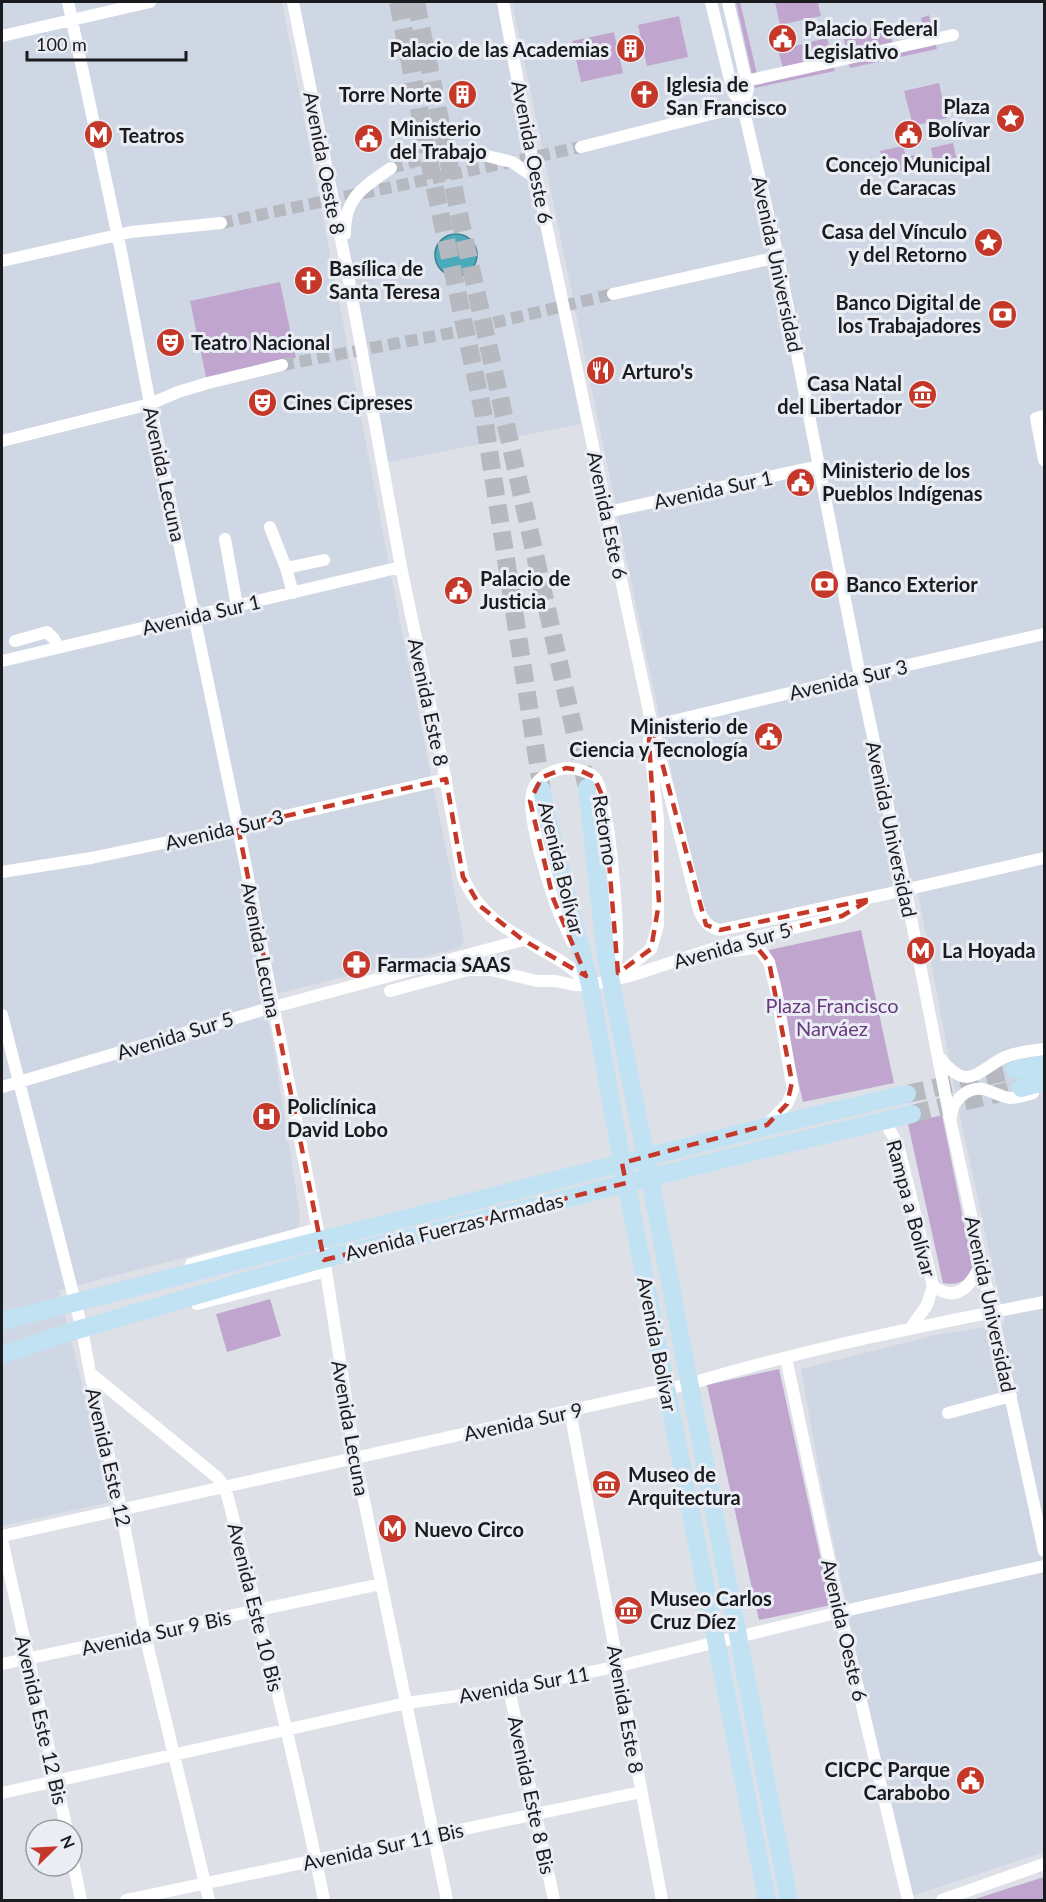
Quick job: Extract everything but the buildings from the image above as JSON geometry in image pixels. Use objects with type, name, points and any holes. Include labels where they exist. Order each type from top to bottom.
[{"type":"main road","name":"Avenida Bolívar","points":[[587,788],[610,981],[789,1900]]},
{"type":"main road","name":"Avenida Bolívar","points":[[543,790],[550,829],[590,985],[621,1157],[767,1900]]},
{"type":"main road","points":[[1010,1063],[1044,1064]]},
{"type":"main road","points":[[1016,1093],[1044,1082]]},
{"type":"main road","name":"Avenida Fuerzas Armadas","points":[[2,1321],[757,1129],[907,1094]]},
{"type":"main road","name":"Avenida Fuerzas Armadas","points":[[2,1355],[82,1329],[312,1262],[912,1114]]},
{"type":"street","name":"Avenida Lecuna","points":[[68,2],[238,827],[325,1267],[355,1457],[447,1900]]},
{"type":"street","points":[[2,36],[150,2]]},
{"type":"street","name":"Avenida Oeste 8","points":[[293,2],[363,360]]},
{"type":"street","name":"Avenida Oeste 6","points":[[503,2],[563,303]]},
{"type":"street","name":"Avenida Universidad","points":[[711,2],[733,92],[743,106],[778,256],[860,676],[952,1127],[1044,1551]]},
{"type":"street","name":"Avenida Universidad","points":[[728,2],[746,81],[747,89],[743,106]]},
{"type":"street","points":[[746,81],[953,35]]},
{"type":"street","points":[[581,147],[743,106]]},
{"type":"street","points":[[479,154],[512,162],[537,178]]},
{"type":"street","points":[[346,264],[344,221],[350,204],[361,189],[391,168]]},
{"type":"street","points":[[2,261],[117,235],[221,222]]},
{"type":"street","points":[[613,294],[778,256]]},
{"type":"street","name":"Avenida Este 6","points":[[563,303],[652,726],[699,910],[706,924],[713,929]]},
{"type":"street","name":"Avenida Este 8","points":[[363,360],[401,567],[446,779],[463,877],[470,893],[490,916],[523,940],[566,964],[590,985]]},
{"type":"street","points":[[2,441],[150,404],[208,383],[282,365]]},
{"type":"street","points":[[1040,417],[1044,460]]},
{"type":"street","name":"Avenida Sur 1","points":[[607,512],[819,466]]},
{"type":"street","points":[[270,527],[293,593]]},
{"type":"street","points":[[225,539],[237,606]]},
{"type":"street","points":[[286,568],[324,560]]},
{"type":"street","name":"Avenida Sur 1","points":[[2,661],[401,567]]},
{"type":"street","points":[[15,640],[47,632],[58,647]]},
{"type":"street","name":"Avenida Sur 3","points":[[652,726],[1044,634]]},
{"type":"street","name":"Avenida Este 6","points":[[610,981],[651,949],[658,925],[658,820],[649,740],[652,726]]},
{"type":"street","name":"Retorno","points":[[590,985],[553,898],[530,801],[533,789],[542,777],[566,768],[579,770],[594,777],[604,800],[614,882],[617,942],[617,954],[610,981]]},
{"type":"street","name":"Avenida Sur 3","points":[[2,872],[91,858],[446,779]]},
{"type":"street","name":"Avenida Sur 5","points":[[713,929],[720,930],[871,899],[1044,858]]},
{"type":"street","name":"Avenida Sur 5","points":[[390,991],[474,970],[490,970],[537,981],[590,985],[630,976],[718,946],[842,916],[871,899]]},
{"type":"street","name":"Avenida Sur 5","points":[[2,1087],[273,1007],[485,948],[523,940]]},
{"type":"street","points":[[718,946],[730,951],[755,948],[761,951],[769,962],[776,990],[793,1090],[780,1113],[767,1125],[757,1129]]},
{"type":"street","name":"Avenida Este 12","points":[[2,1015],[17,1082],[82,1329],[121,1509],[145,1635],[208,1900]]},
{"type":"street","points":[[938,1056],[960,1077],[968,1077],[1044,1049]]},
{"type":"street","points":[[1010,1063],[993,1068],[991,1079],[995,1087],[1016,1093]]},
{"type":"street","points":[[952,1127],[951,1110],[955,1102],[972,1090],[984,1089],[1016,1093],[1044,1090]]},
{"type":"street","name":"Rampa a Bolívar","points":[[884,1120],[898,1145],[933,1286],[927,1305],[910,1329]]},
{"type":"street","points":[[74,1302],[99,1290],[317,1231]]},
{"type":"street","points":[[933,1286],[947,1293],[961,1291],[972,1281],[982,1262]]},
{"type":"street","points":[[82,1329],[99,1329],[325,1267]]},
{"type":"street","name":"Avenida Sur 9","points":[[2,1538],[121,1509],[689,1384],[786,1358],[910,1329],[1044,1302]]},
{"type":"street","name":"Avenida Oeste 6","points":[[786,1358],[840,1612],[908,1900]]},
{"type":"street","points":[[90,1373],[218,1478],[225,1487]]},
{"type":"street","points":[[948,1413],[1011,1396]]},
{"type":"street","name":"Avenida Este 8","points":[[570,1411],[662,1900]]},
{"type":"street","name":"Avenida Este 10 Bis","points":[[225,1487],[258,1611],[324,1900]]},
{"type":"street","name":"Avenida Este 12 Bis","points":[[2,1538],[65,1818]]},
{"type":"street","name":"Avenida Sur 11","points":[[2,1793],[406,1703],[510,1689],[619,1666],[840,1612],[1044,1566]]},
{"type":"street","name":"Avenida Sur 9 Bis","points":[[2,1664],[381,1584]]},
{"type":"street","name":"Avenida Este 8 Bis","points":[[510,1689],[554,1900]]},
{"type":"street","name":"Avenida Sur 11 Bis","points":[[126,1900],[641,1792]]},
{"type":"street","points":[[942,1900],[1044,1864]]},
{"type":"street","points":[[76,1878],[81,1900]]},
{"type":"highlighted area","points":[[652,726],[706,925],[720,930],[871,899],[842,916],[749,938],[769,962],[792,1082],[787,1104],[767,1125],[622,1163],[626,1183],[324,1260],[238,827],[446,779],[463,877],[480,906],[523,940],[586,976],[553,898],[530,801],[542,777],[566,768],[579,770],[594,777],[604,800],[618,973],[651,949],[659,903],[649,740]]},
{"type":"shaded area","points":[[2,2],[282,2],[401,627],[464,938],[459,948],[263,997],[273,1043],[300,1215],[299,1224],[297,1228],[291,1230],[59,1290],[111,1502],[2,1526]]},
{"type":"shaded area","points":[[296,2],[501,2],[581,424],[385,463]]},
{"type":"shaded area","points":[[512,2],[1044,2],[1044,1852],[906,1898],[820,1476],[801,1369],[936,1335],[1005,1324],[959,1112],[916,882],[718,925],[707,918],[699,900],[645,649]]},
{"type":"green space","points":[[736,2],[740,2],[757,74],[783,68],[778,50],[827,38],[835,71],[755,88]]},
{"type":"green space","points":[[775,2],[818,3],[821,16],[780,25]]},
{"type":"green space","points":[[929,15],[937,49],[850,68],[843,35],[889,24],[893,44],[924,37],[921,18]]},
{"type":"green space","points":[[679,16],[688,57],[647,66],[638,25]]},
{"type":"green space","points":[[614,32],[623,73],[581,82],[572,41]]},
{"type":"green space","points":[[939,83],[947,118],[913,126],[904,91]]},
{"type":"green space","points":[[953,143],[957,160],[931,166],[930,160],[933,159],[931,148]]},
{"type":"green space","points":[[903,146],[906,157],[919,154],[922,166],[886,174],[880,151]]},
{"type":"green space","points":[[280,282],[296,358],[206,377],[190,301]]},
{"type":"green space","name":"Plaza Francisco Narváez","points":[[861,930],[894,1083],[803,1102],[769,950]]},
{"type":"green space","points":[[942,1115],[974,1272],[953,1284],[943,1283],[908,1124]]},
{"type":"green space","points":[[270,1299],[281,1336],[227,1352],[216,1314]]},
{"type":"green space","points":[[779,1369],[831,1605],[759,1620],[707,1385]]},
{"type":"green space","points":[[1044,1877],[1044,1900],[972,1900]]},
{"type":"water","points":[[456,234],[464,235],[471,240],[476,247],[476,263],[471,270],[464,275],[456,276],[448,275],[441,270],[436,263],[435,255],[436,247],[441,240],[448,235]]},
{"type":"tunnel","points":[[398,2],[483,412],[542,790]]},
{"type":"tunnel","points":[[416,2],[461,223],[587,788]]},
{"type":"tunnel","points":[[221,223],[581,147]]},
{"type":"tunnel","points":[[391,168],[437,155],[479,154]]},
{"type":"tunnel","points":[[282,365],[456,332],[613,294]]},
{"type":"tunnel","points":[[907,1094],[1015,1070]]},
{"type":"tunnel","points":[[912,1114],[1021,1088]]},
{"type":"place","name":"Palacio Federal Legislativo","points":[[783,39]]},
{"type":"place","name":"Palacio de las Academias","points":[[630,49]]},
{"type":"place","name":"Torre Norte","points":[[463,94]]},
{"type":"place","name":"Iglesia de San Francisco","points":[[645,95]]},
{"type":"place","name":"Plaza Bolívar","points":[[1011,118]]},
{"type":"place","name":"Concejo Municipal de Caracas","points":[[908,134]]},
{"type":"place","name":"Teatros","points":[[98,135]]},
{"type":"place","name":"Ministerio del Trabajo","points":[[369,139]]},
{"type":"place","name":"Casa del Vínculo y del Retorno","points":[[988,242]]},
{"type":"place","name":"Basílica de Santa Teresa","points":[[308,280]]},
{"type":"place","name":"Banco Digital de los Trabajadores","points":[[1002,314]]},
{"type":"place","name":"Teatro Nacional","points":[[170,342]]},
{"type":"place","name":"Arturo's","points":[[601,371]]},
{"type":"place","name":"Casa Natal del Libertador","points":[[923,394]]},
{"type":"place","name":"Cines Cipreses","points":[[262,402]]},
{"type":"place","name":"Ministerio de los Pueblos Indígenas","points":[[801,482]]},
{"type":"place","name":"Banco Exterior","points":[[825,584]]},
{"type":"place","name":"Palacio de Justicia","points":[[459,590]]},
{"type":"place","name":"Ministerio de Ciencia y Tecnología","points":[[769,737]]},
{"type":"place","name":"La Hoyada","points":[[921,950]]},
{"type":"place","name":"Farmacia SAAS","points":[[356,964]]},
{"type":"place","name":"Policlínica David Lobo","points":[[266,1117]]},
{"type":"place","name":"Museo de Arquitectura","points":[[607,1485]]},
{"type":"place","name":"Nuevo Circo","points":[[393,1529]]},
{"type":"place","name":"Museo Carlos Cruz Díez","points":[[629,1610]]},
{"type":"place","name":"CICPC Parque Carabobo","points":[[971,1781]]}]
